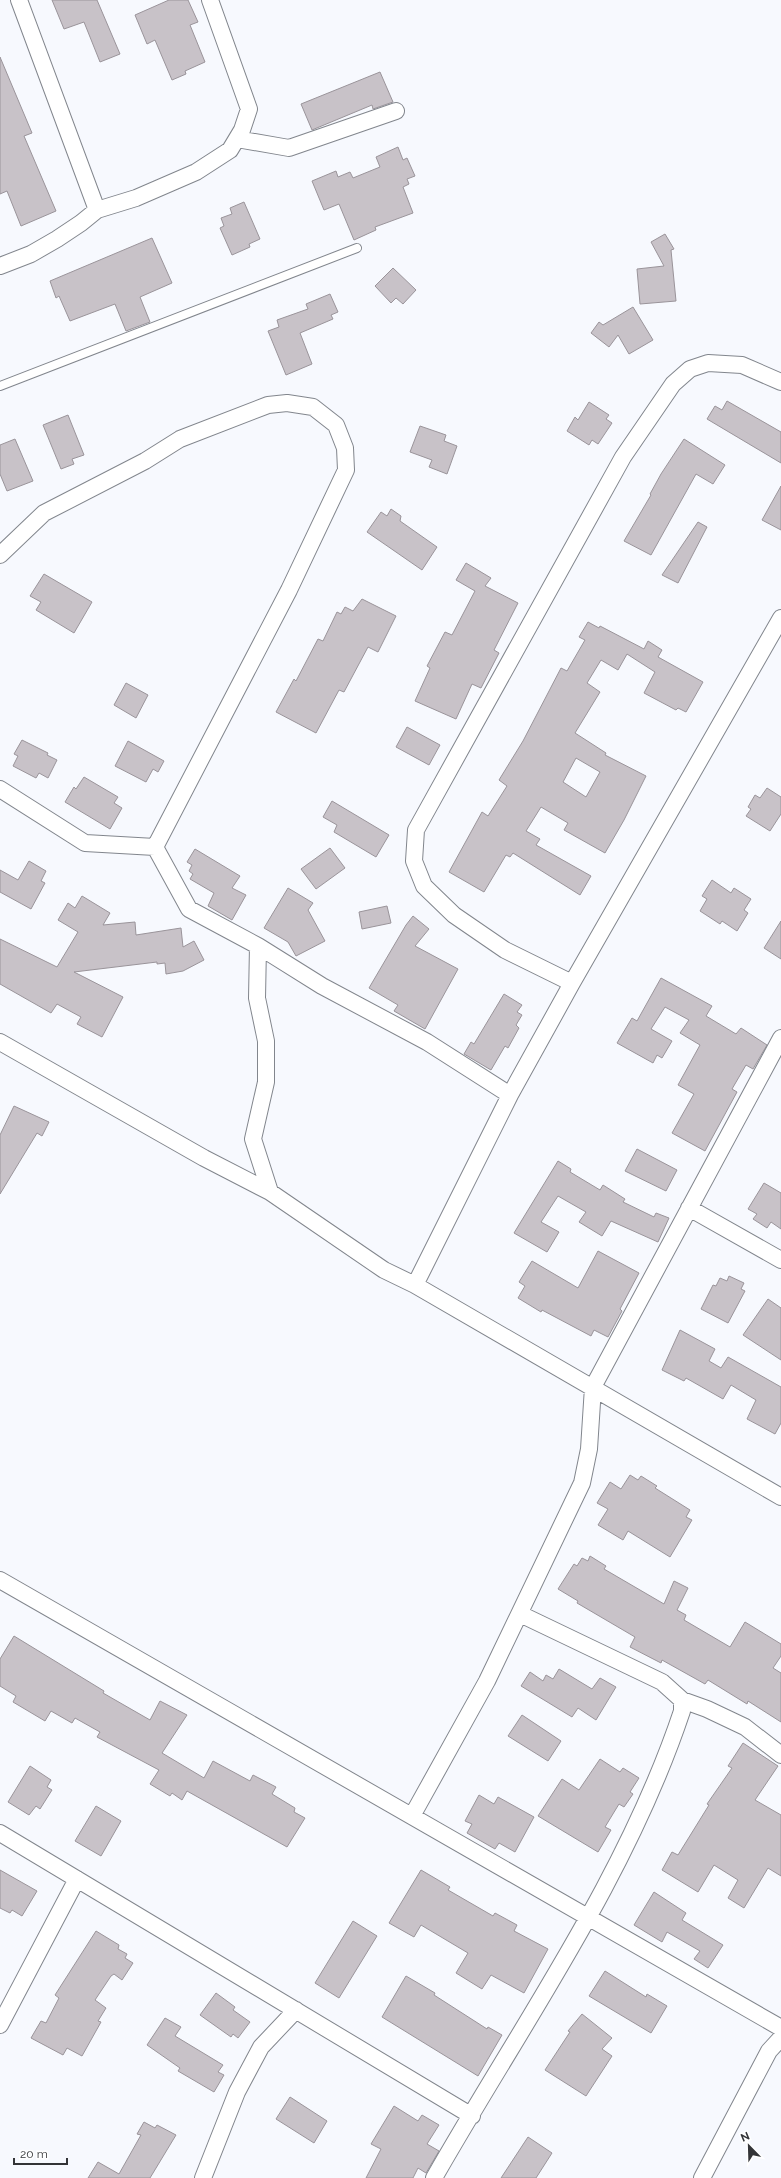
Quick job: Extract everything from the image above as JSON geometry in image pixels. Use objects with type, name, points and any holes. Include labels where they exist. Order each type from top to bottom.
[{"type":"street","points":[[19,0],[96,210]]},
{"type":"street","points":[[0,266],[32,254],[51,243],[81,223],[96,210],[136,198],[196,172],[230,150],[242,130],[249,109],[210,0]]},
{"type":"street","points":[[237,138],[290,148],[396,111]]},
{"type":"street","points":[[572,983],[505,950],[454,915],[424,886],[414,861],[416,830],[623,457],[674,384],[690,369],[708,363],[742,365],[781,382]]},
{"type":"street","points":[[0,555],[44,513],[145,461],[180,439],[268,405],[286,403],[313,407],[336,425],[345,448],[346,470],[290,590],[155,847]]},
{"type":"street","points":[[415,1285],[510,1094],[781,618]]},
{"type":"street","points":[[0,789],[85,843],[155,847]]},
{"type":"street","points":[[155,847],[189,908],[258,946],[322,986],[427,1042],[510,1094]]},
{"type":"street","points":[[258,946],[257,998],[266,1041],[266,1082],[253,1139],[270,1192]]},
{"type":"street","points":[[412,1816],[487,1681],[582,1483],[589,1449],[593,1387],[780,1041]]},
{"type":"street","points":[[0,1042],[204,1158],[270,1192],[384,1270],[415,1285],[781,1497]]},
{"type":"street","points":[[690,1208],[781,1260]]},
{"type":"street","points":[[0,1580],[781,2028]]},
{"type":"street","points":[[520,1614],[662,1682],[682,1700],[707,1709],[745,1727],[781,1755]]},
{"type":"street","points":[[434,2178],[589,1918],[660,1772],[682,1711],[682,1700]]},
{"type":"street","points":[[0,1833],[472,2116]]},
{"type":"street","points":[[0,2025],[77,1879]]},
{"type":"street","points":[[204,2178],[237,2092],[261,2047],[296,2010]]},
{"type":"street","points":[[702,2178],[769,2051],[781,2038]]},
{"type":"lane","points":[[0,386],[357,248]]},
{"type":"building","points":[[52,0],[97,0],[120,54],[100,62],[84,22],[64,29]]},
{"type":"building","points":[[169,0],[188,0],[198,22],[190,25],[205,62],[185,71],[186,74],[172,80],[155,40],[147,44],[135,15]]},
{"type":"building","points":[[0,57],[32,133],[24,136],[56,211],[21,226],[7,191],[0,194]]},
{"type":"building","points":[[380,72],[393,102],[373,109],[372,105],[312,130],[301,104]]},
{"type":"building","points":[[398,147],[403,160],[407,158],[415,176],[407,179],[409,184],[403,187],[413,213],[375,227],[376,230],[354,240],[339,204],[324,210],[312,181],[336,171],[338,177],[350,172],[353,178],[380,167],[376,157]]},
{"type":"building","points":[[244,202],[260,239],[249,244],[250,247],[232,255],[220,228],[224,226],[221,218],[232,214],[230,208]]},
{"type":"building","points":[[665,234],[674,249],[671,250],[676,301],[640,304],[637,269],[664,266],[651,242]]},
{"type":"building","points":[[152,238],[172,283],[140,297],[150,322],[126,331],[115,304],[70,321],[59,296],[56,298],[50,281]]},
{"type":"building","points":[[393,268],[416,290],[403,304],[396,298],[391,303],[375,286]]},
{"type":"building","points":[[330,294],[338,312],[331,315],[333,319],[300,333],[312,364],[286,375],[268,331],[279,327],[277,320],[308,309],[306,304]]},
{"type":"building","points":[[633,307],[653,340],[629,354],[618,335],[609,347],[591,333],[599,322],[603,325]]},
{"type":"building","points":[[727,401],[781,432],[781,463],[707,419],[715,406],[722,410]]},
{"type":"building","points":[[589,402],[609,415],[606,419],[612,423],[598,444],[592,440],[589,445],[567,431],[575,417],[578,420]]},
{"type":"building","points":[[68,415],[84,455],[72,459],[74,464],[61,469],[43,425]]},
{"type":"building","points":[[420,426],[446,435],[444,441],[457,446],[447,474],[429,467],[432,460],[410,452]]},
{"type":"building","points":[[15,439],[33,481],[7,491],[0,474],[0,445]]},
{"type":"building","points":[[684,439],[725,465],[713,484],[696,474],[651,555],[624,541],[651,495],[650,494],[661,474]]},
{"type":"building","points":[[781,486],[781,530],[762,520]]},
{"type":"building","points":[[391,509],[401,516],[400,521],[437,547],[422,570],[367,532],[381,512],[387,516]]},
{"type":"building","points":[[698,522],[707,527],[678,583],[662,575]]},
{"type":"building","points":[[466,563],[491,578],[485,586],[518,603],[494,650],[499,653],[481,688],[472,684],[456,719],[415,701],[430,668],[427,666],[445,632],[452,635],[475,591],[456,580]]},
{"type":"building","points":[[44,574],[92,602],[74,633],[36,610],[41,602],[30,596]]},
{"type":"building","points":[[362,599],[396,616],[378,652],[368,647],[344,692],[339,690],[316,733],[276,712],[294,679],[296,681],[318,639],[323,641],[337,612],[341,614],[345,607],[353,611]]},
{"type":"building","points":[[588,622],[599,628],[600,626],[644,649],[648,641],[662,650],[658,657],[703,682],[686,712],[678,708],[676,710],[644,693],[655,672],[627,654],[618,670],[601,660],[587,683],[600,692],[575,733],[606,753],[605,755],[646,776],[624,820],[605,853],[564,830],[568,823],[541,807],[526,831],[540,839],[536,845],[591,876],[580,895],[513,853],[510,857],[506,855],[484,892],[449,872],[482,812],[488,816],[507,786],[499,780],[523,741],[561,668],[567,671],[585,640],[579,637]],"holes":[[[576,758],[600,772],[586,797],[563,782]]]},
{"type":"building","points":[[126,683],[148,695],[136,718],[114,705]]},
{"type":"building","points":[[407,727],[440,745],[429,765],[396,747]]},
{"type":"building","points":[[22,740],[48,753],[47,755],[57,760],[48,778],[39,773],[36,778],[13,766],[18,756],[14,754]]},
{"type":"building","points":[[128,741],[164,761],[158,772],[153,769],[146,782],[115,766]]},
{"type":"building","points":[[84,777],[118,797],[114,803],[122,808],[110,829],[65,802],[74,787],[76,789]]},
{"type":"building","points":[[767,788],[781,797],[781,814],[770,831],[746,816],[751,809],[748,807],[755,795],[760,798]]},
{"type":"building","points":[[332,801],[389,835],[376,857],[334,832],[337,825],[323,817]]},
{"type":"building","points":[[330,848],[345,868],[316,889],[301,869]]},
{"type":"building","points":[[195,849],[240,876],[232,888],[246,895],[232,920],[208,906],[214,893],[190,879],[193,874],[189,871],[192,865],[187,862]]},
{"type":"building","points":[[29,861],[46,871],[41,881],[45,883],[31,909],[0,892],[0,870],[18,880]]},
{"type":"building","points":[[712,880],[731,893],[734,888],[751,899],[744,910],[748,913],[737,931],[722,921],[720,924],[700,911],[707,899],[702,896]]},
{"type":"building","points":[[288,888],[313,903],[308,910],[325,941],[296,956],[288,942],[264,928]]},
{"type":"building","points":[[82,896],[110,913],[103,925],[135,922],[136,935],[181,928],[183,947],[194,941],[204,960],[183,971],[166,974],[165,963],[157,964],[157,962],[74,972],[123,997],[102,1037],[77,1024],[81,1017],[57,1004],[51,1013],[0,984],[0,939],[57,967],[78,932],[58,920],[68,903],[75,908]]},
{"type":"building","points":[[387,906],[391,923],[362,929],[359,912]]},
{"type":"building","points":[[413,916],[429,929],[415,946],[458,969],[425,1029],[394,1011],[398,1005],[369,988],[406,925]]},
{"type":"building","points":[[781,921],[781,959],[764,948]]},
{"type":"building","points":[[661,978],[712,1006],[706,1016],[736,1034],[741,1028],[767,1045],[753,1069],[746,1065],[732,1089],[737,1092],[705,1151],[672,1133],[694,1094],[678,1085],[700,1045],[680,1033],[689,1020],[665,1007],[651,1029],[672,1041],[662,1058],[657,1055],[653,1063],[617,1043],[632,1018],[637,1021]]},
{"type":"building","points":[[504,994],[522,1005],[517,1012],[522,1015],[516,1025],[519,1028],[508,1048],[505,1046],[491,1070],[464,1054],[471,1042],[474,1044]]},
{"type":"building","points":[[14,1106],[49,1122],[42,1136],[37,1133],[0,1194],[0,1135]]},
{"type":"building","points":[[637,1149],[677,1170],[666,1191],[625,1171]]},
{"type":"building","points":[[558,1161],[571,1169],[570,1172],[600,1190],[603,1185],[625,1199],[623,1202],[654,1217],[656,1213],[669,1218],[658,1242],[611,1221],[602,1236],[579,1222],[586,1212],[558,1196],[541,1222],[559,1232],[547,1252],[514,1233]]},
{"type":"building","points":[[764,1183],[781,1193],[781,1229],[771,1222],[767,1228],[753,1219],[757,1214],[748,1209]]},
{"type":"building","points":[[598,1251],[639,1273],[620,1309],[622,1311],[608,1337],[594,1330],[591,1336],[542,1310],[541,1312],[518,1298],[525,1286],[519,1282],[532,1261],[578,1288]]},
{"type":"building","points":[[729,1276],[744,1283],[741,1289],[745,1291],[728,1323],[701,1309],[713,1285],[716,1286],[720,1278],[727,1281]]},
{"type":"building","points":[[768,1299],[781,1308],[781,1360],[743,1335]]},
{"type":"building","points":[[680,1330],[715,1349],[709,1361],[721,1368],[728,1357],[781,1387],[781,1423],[775,1434],[747,1419],[756,1400],[731,1385],[723,1399],[686,1378],[684,1381],[662,1370]]},
{"type":"building","points":[[630,1475],[638,1480],[641,1476],[657,1486],[655,1488],[690,1510],[686,1517],[692,1520],[670,1557],[628,1531],[623,1540],[598,1525],[608,1509],[597,1503],[610,1482],[621,1489]]},
{"type":"building","points":[[590,1556],[606,1566],[604,1569],[664,1604],[674,1581],[688,1588],[677,1610],[686,1615],[684,1620],[730,1647],[745,1622],[781,1644],[781,1656],[773,1668],[781,1673],[781,1722],[748,1701],[747,1704],[708,1680],[705,1684],[662,1660],[661,1663],[630,1647],[635,1637],[577,1603],[578,1601],[558,1589],[574,1564],[577,1566],[582,1558],[588,1561]]},
{"type":"building","points":[[14,1636],[104,1691],[103,1693],[150,1720],[160,1701],[187,1715],[162,1753],[204,1778],[213,1761],[250,1781],[253,1775],[276,1787],[272,1794],[295,1808],[294,1812],[305,1818],[287,1847],[187,1791],[182,1800],[172,1793],[170,1796],[150,1784],[159,1770],[97,1737],[100,1732],[75,1718],[72,1723],[51,1711],[45,1721],[13,1702],[16,1696],[0,1686],[0,1659]]},
{"type":"building","points":[[559,1669],[592,1689],[600,1678],[616,1687],[596,1720],[578,1708],[572,1717],[521,1686],[530,1672],[543,1681],[546,1675],[553,1679]]},
{"type":"building","points":[[522,1715],[561,1741],[548,1761],[508,1736]]},
{"type":"building","points":[[743,1743],[778,1766],[755,1800],[781,1815],[781,1876],[768,1868],[744,1908],[728,1898],[738,1880],[714,1865],[698,1892],[662,1870],[672,1852],[678,1855],[709,1805],[707,1804],[732,1768],[728,1766]]},
{"type":"building","points":[[600,1759],[620,1772],[623,1768],[639,1778],[630,1792],[633,1794],[624,1807],[619,1804],[605,1827],[611,1830],[598,1852],[538,1816],[562,1779],[579,1790]]},
{"type":"building","points":[[30,1766],[51,1780],[47,1787],[52,1790],[40,1809],[36,1806],[29,1815],[8,1802]]},
{"type":"building","points":[[479,1795],[494,1804],[498,1797],[534,1817],[515,1852],[499,1843],[495,1849],[467,1833],[472,1824],[465,1821]]},
{"type":"building","points":[[96,1806],[121,1821],[101,1856],[75,1841]]},
{"type":"building","points":[[0,1870],[37,1891],[22,1916],[12,1910],[10,1913],[0,1908]]},
{"type":"building","points":[[421,1870],[450,1887],[448,1890],[493,1916],[495,1913],[517,1925],[514,1931],[548,1949],[524,1993],[491,1975],[482,1989],[456,1973],[468,1953],[421,1925],[414,1937],[389,1923]]},
{"type":"building","points":[[654,1892],[686,1913],[682,1920],[723,1945],[708,1968],[694,1959],[700,1951],[667,1932],[662,1942],[634,1925]]},
{"type":"building","points":[[353,1921],[377,1936],[339,1998],[315,1983]]},
{"type":"building","points":[[96,1931],[119,1945],[118,1949],[127,1954],[125,1958],[133,1963],[122,1980],[114,1974],[111,1976],[95,2000],[106,2008],[98,2021],[101,2022],[82,2056],[67,2048],[63,2055],[31,2038],[41,2021],[46,2023],[59,1998],[55,1995]]},
{"type":"building","points":[[605,1971],[646,1997],[647,1994],[667,2006],[651,2033],[589,1996]]},
{"type":"building","points":[[406,1976],[435,1993],[434,1995],[487,2029],[488,2027],[502,2035],[478,2076],[382,2017]]},
{"type":"building","points":[[216,1993],[235,2007],[233,2010],[250,2022],[238,2038],[233,2034],[231,2037],[200,2015]]},
{"type":"building","points":[[582,2014],[612,2038],[602,2049],[612,2056],[586,2096],[545,2070],[570,2032],[568,2031]]},
{"type":"building","points":[[165,2018],[181,2027],[175,2036],[223,2065],[218,2072],[224,2075],[214,2092],[178,2071],[180,2068],[147,2045]]},
{"type":"building","points":[[290,2097],[327,2121],[314,2143],[276,2119]]},
{"type":"building","points":[[394,2106],[418,2121],[422,2115],[439,2125],[427,2144],[439,2151],[426,2173],[418,2168],[413,2178],[366,2178],[381,2149],[371,2144]]},
{"type":"building","points":[[144,2122],[155,2128],[157,2125],[176,2135],[150,2178],[88,2178],[98,2162],[119,2174],[141,2135],[137,2134]]},
{"type":"building","points":[[528,2137],[552,2153],[536,2178],[501,2178]]}]
